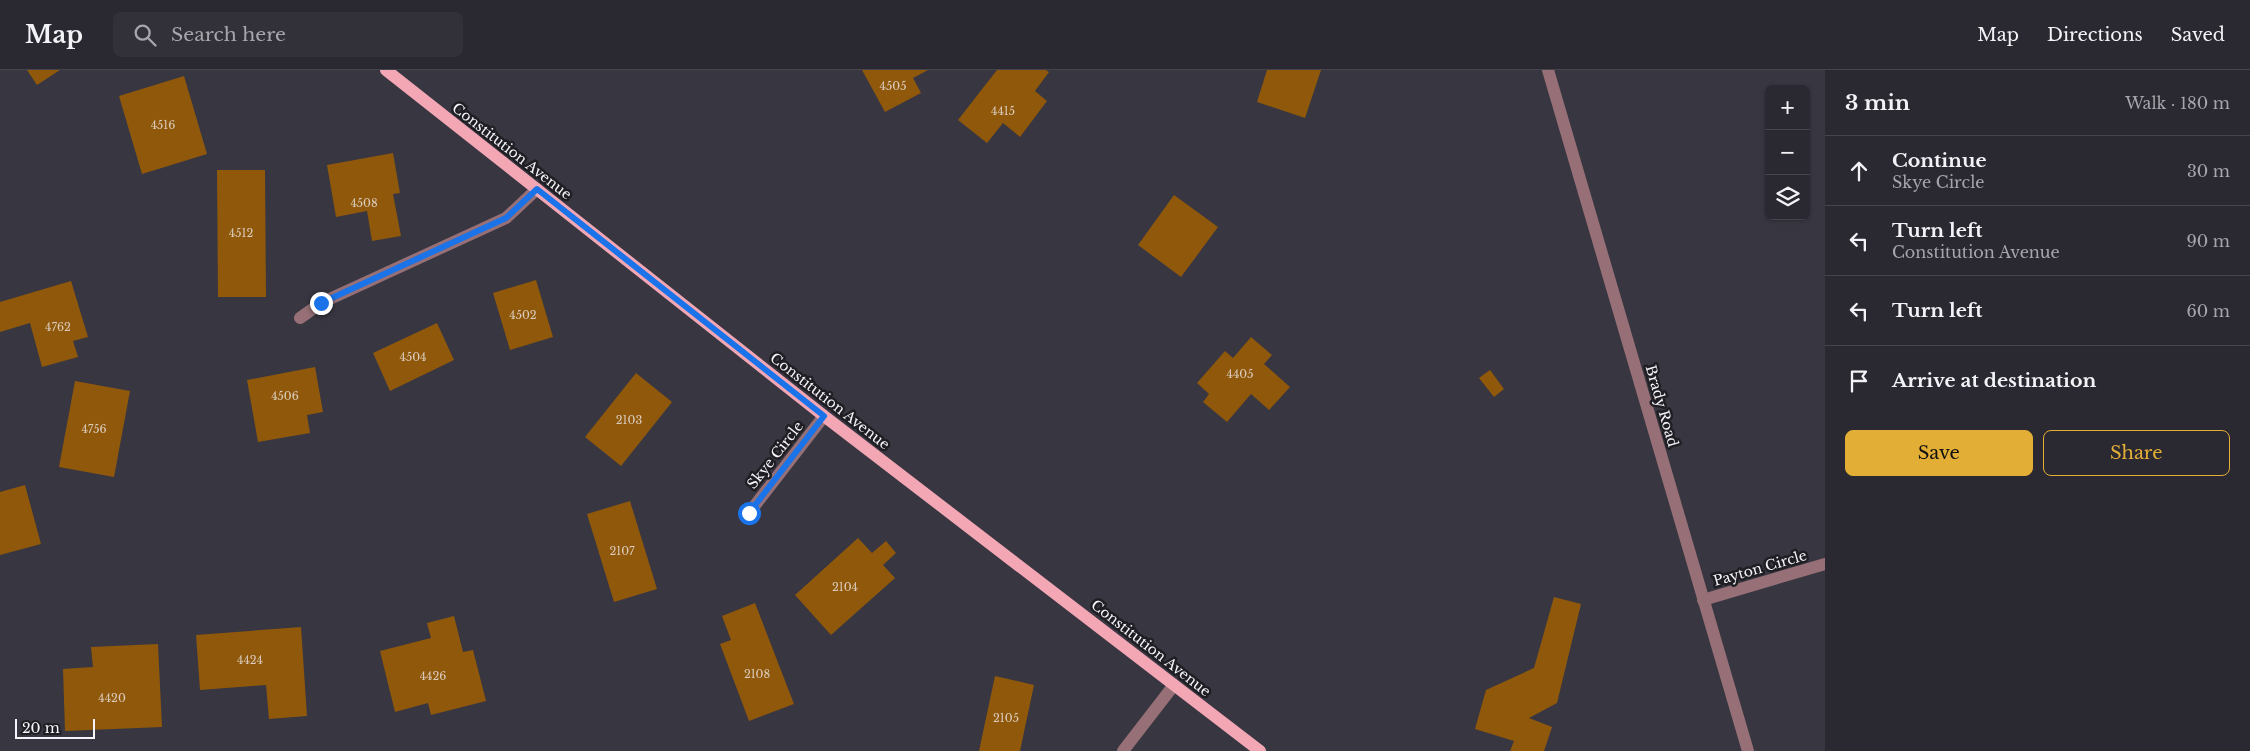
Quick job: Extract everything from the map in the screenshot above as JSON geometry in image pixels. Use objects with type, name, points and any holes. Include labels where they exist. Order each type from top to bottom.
[{"type":"main road","name":"Constitution Avenue","points":[[386,70],[824,416],[1260,751]]},
{"type":"street","name":"Brady Road","points":[[1548,70],[1748,751]]},
{"type":"street","points":[[300,318],[321,303],[506,218],[537,189]]},
{"type":"street","name":"Skye Circle","points":[[749,513],[824,416]]},
{"type":"street","name":"Payton Circle","points":[[1703,600],[1825,564]]},
{"type":"street","points":[[1123,751],[1174,685]]},
{"type":"building","points":[[27,70],[60,70],[37,85]]},
{"type":"building","points":[[862,70],[928,70],[913,78],[921,93],[885,112]]},
{"type":"building","points":[[997,70],[1046,70],[1049,72],[1035,91],[1047,101],[1020,137],[1003,123],[987,143],[958,120]]},
{"type":"building","points":[[1267,70],[1321,70],[1305,118],[1257,102]]},
{"type":"building","points":[[184,76],[207,154],[142,174],[119,96]]},
{"type":"building","points":[[393,153],[400,193],[393,194],[401,236],[372,241],[367,211],[336,217],[327,165]]},
{"type":"building","points":[[217,170],[265,170],[266,297],[218,297]]},
{"type":"building","points":[[1174,195],[1218,227],[1181,277],[1138,245]]},
{"type":"building","points":[[536,280],[553,337],[510,350],[493,293]]},
{"type":"building","points":[[71,281],[88,337],[73,341],[78,357],[42,367],[30,323],[0,332],[0,302]]},
{"type":"building","points":[[437,323],[454,360],[390,391],[373,353]]},
{"type":"building","points":[[1251,337],[1272,355],[1264,364],[1290,387],[1269,410],[1251,394],[1227,422],[1203,402],[1209,394],[1197,383],[1225,351],[1233,358]]},
{"type":"building","points":[[315,367],[323,412],[307,415],[310,433],[258,442],[247,380]]},
{"type":"building","points":[[1490,370],[1504,389],[1494,397],[1479,378]]},
{"type":"building","points":[[636,373],[672,402],[621,466],[585,437]]},
{"type":"building","points":[[75,381],[130,391],[114,477],[59,467]]},
{"type":"building","points":[[25,485],[41,544],[0,555],[0,492]]},
{"type":"building","points":[[630,501],[657,589],[614,602],[587,514]]},
{"type":"building","points":[[858,538],[872,553],[886,541],[896,553],[883,565],[895,578],[831,635],[795,595]]},
{"type":"building","points":[[1554,597],[1581,604],[1557,703],[1529,718],[1552,727],[1544,751],[1510,751],[1514,741],[1475,729],[1486,690],[1534,668]]},
{"type":"building","points":[[755,603],[794,704],[749,721],[720,644],[731,640],[722,616]]},
{"type":"building","points":[[454,616],[463,652],[473,650],[486,701],[431,715],[428,703],[395,712],[380,651],[431,638],[427,623]]},
{"type":"building","points":[[301,627],[307,716],[269,719],[266,685],[200,690],[196,635]]},
{"type":"building","points":[[158,644],[162,727],[65,731],[63,669],[93,667],[91,647]]},
{"type":"building","points":[[995,676],[1034,685],[1020,751],[979,751]]},
{"type":"route","points":[[321,303],[506,218],[537,189],[824,416],[749,513]]}]
